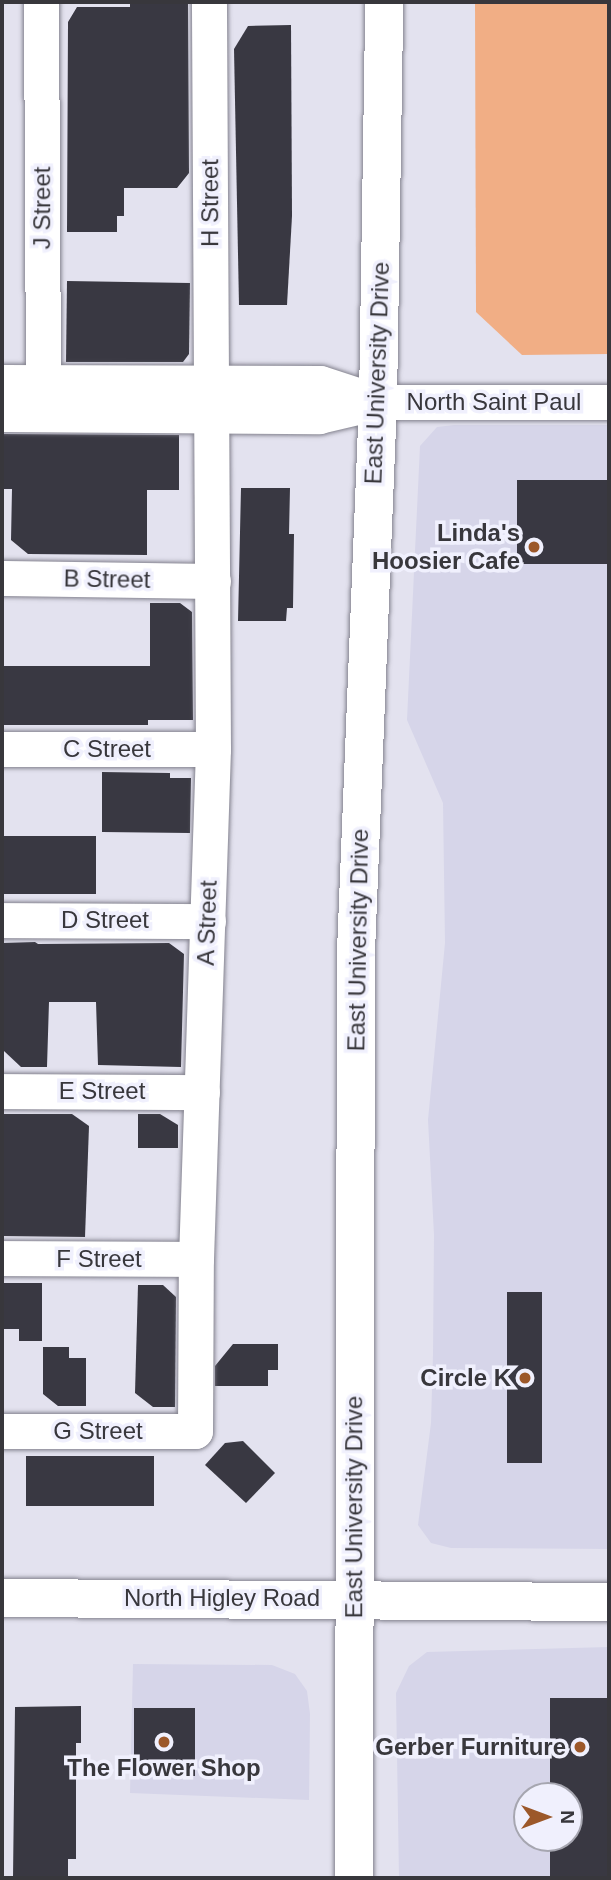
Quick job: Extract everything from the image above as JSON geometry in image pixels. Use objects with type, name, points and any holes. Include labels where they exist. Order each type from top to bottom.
[{"type":"main road","name":"East University Drive","points":[[354,1878],[356,951],[378,402],[384,2]]},
{"type":"main road","name":"North Higley Road","points":[[2,1598],[353,1598],[609,1602]]},
{"type":"street","name":"J Street","points":[[41,2],[43,398]]},
{"type":"street","name":"H Street","points":[[209,2],[211,400]]},
{"type":"street","points":[[2,382],[43,398],[211,400],[319,416],[378,402]]},
{"type":"street","points":[[2,414],[43,398]]},
{"type":"street","name":"A Street","points":[[195,1431],[196,1259],[213,749],[211,400]]},
{"type":"street","name":"North Saint Paul","points":[[378,402],[609,402]]},
{"type":"street","name":"B Street","points":[[2,578],[213,581]]},
{"type":"street","name":"C Street","points":[[2,749],[213,749]]},
{"type":"street","name":"D Street","points":[[2,920],[208,921]]},
{"type":"street","name":"E Street","points":[[2,1091],[202,1092]]},
{"type":"street","name":"F Street","points":[[2,1258],[196,1259]]},
{"type":"street","name":"G Street","points":[[2,1431],[195,1431]]},
{"type":"shaded area","points":[[475,2],[609,2],[609,354],[522,355],[476,312]]},
{"type":"shaded area","points":[[609,425],[609,1549],[451,1548],[431,1543],[418,1525],[431,1423],[433,1354],[434,1235],[428,1120],[445,943],[443,803],[407,720],[420,446],[437,427]]},
{"type":"shaded area","points":[[609,1647],[609,1878],[399,1878],[396,1693],[409,1666],[427,1652]]},
{"type":"shaded area","points":[[133,1664],[272,1665],[295,1674],[307,1691],[310,1714],[309,1800],[130,1793]]},
{"type":"building","points":[[130,2],[188,2],[189,173],[177,188],[124,188],[124,216],[117,216],[117,232],[67,232],[68,22],[77,7],[130,7]]},
{"type":"building","points":[[291,25],[292,216],[287,305],[239,305],[234,49],[248,26]]},
{"type":"building","points":[[67,281],[190,283],[189,354],[183,362],[66,362]]},
{"type":"building","points":[[2,434],[179,435],[179,490],[147,490],[147,555],[28,554],[11,540],[12,489],[2,489]]},
{"type":"building","points":[[517,480],[609,480],[609,564],[517,564]]},
{"type":"building","points":[[241,488],[290,488],[289,534],[294,534],[293,608],[287,608],[286,621],[238,621]]},
{"type":"building","points":[[150,603],[180,603],[192,612],[193,720],[148,720],[148,725],[2,725],[2,666],[150,666]]},
{"type":"building","points":[[102,772],[170,773],[170,778],[191,778],[190,833],[102,832]]},
{"type":"building","points":[[2,836],[96,836],[96,894],[2,894]]},
{"type":"building","points":[[2,943],[169,943],[184,954],[181,1067],[98,1065],[96,1002],[49,1002],[47,1067],[21,1067],[4,1051]]},
{"type":"building","points":[[3,1114],[72,1114],[89,1126],[85,1237],[2,1236]]},
{"type":"building","points":[[138,1114],[160,1114],[178,1125],[178,1148],[138,1148]]},
{"type":"building","points":[[2,1283],[42,1283],[42,1341],[19,1341],[19,1329],[2,1329]]},
{"type":"building","points":[[138,1285],[163,1285],[176,1297],[175,1407],[153,1407],[135,1393]]},
{"type":"building","name":"Circle K","points":[[507,1292],[542,1292],[542,1463],[507,1463]]},
{"type":"building","points":[[233,1344],[278,1344],[278,1370],[268,1370],[268,1386],[215,1386],[215,1366]]},
{"type":"building","points":[[43,1347],[69,1347],[69,1358],[86,1358],[86,1406],[58,1406],[43,1394]]},
{"type":"building","points":[[243,1441],[275,1473],[246,1503],[205,1465],[225,1443]]},
{"type":"building","points":[[26,1456],[154,1456],[154,1506],[26,1506]]},
{"type":"building","name":"Gerber Furniture","points":[[550,1698],[609,1698],[609,1876],[550,1876],[550,1852],[583,1852],[583,1782],[550,1782]]},
{"type":"building","points":[[81,1706],[81,1743],[76,1743],[76,1859],[68,1859],[68,1878],[13,1878],[15,1707]]},
{"type":"building","name":"The Flower Shop","points":[[134,1708],[195,1708],[195,1776],[134,1776]]},
{"type":"place","name":"Linda's Hoosier Cafe","points":[[534,547]]},
{"type":"place","name":"Circle K","points":[[525,1378]]},
{"type":"place","name":"The Flower Shop","points":[[164,1742]]},
{"type":"place","name":"Gerber Furniture","points":[[580,1747]]}]
